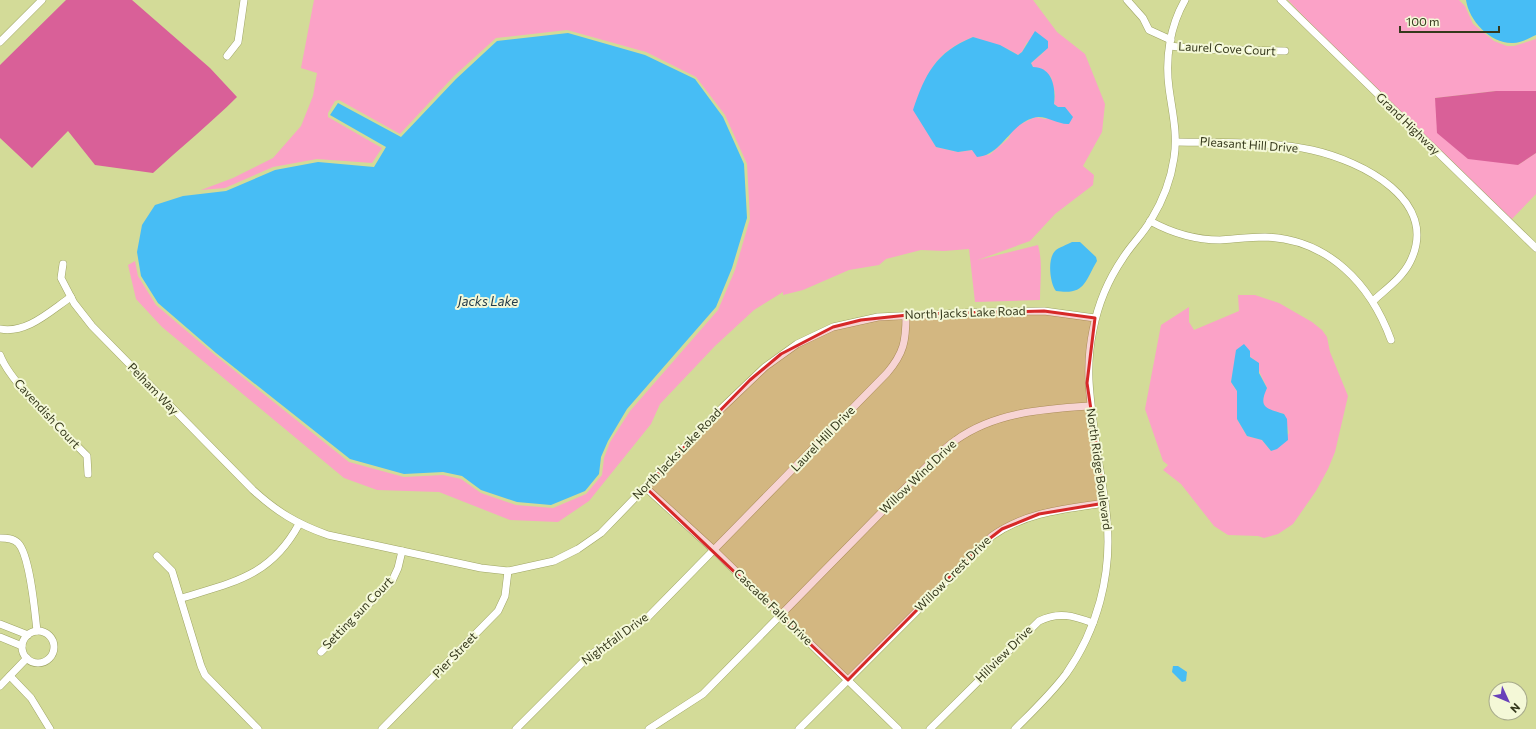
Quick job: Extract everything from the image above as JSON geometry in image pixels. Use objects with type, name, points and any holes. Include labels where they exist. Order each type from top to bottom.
[{"type":"street","points":[[0,42],[42,0]]},
{"type":"street","points":[[227,56],[238,42],[244,0]]},
{"type":"street","name":"Laurel Cove Court","points":[[1127,0],[1152,33],[1171,43],[1196,49],[1284,51]]},
{"type":"street","points":[[1185,0],[1176,19],[1171,43],[1168,76],[1176,142],[1172,171],[1158,208],[1150,221],[1166,230],[1188,236],[1220,240],[1274,238],[1304,245],[1319,251],[1356,278],[1373,301],[1391,340]]},
{"type":"street","name":"Grand Highway","points":[[1281,0],[1536,248]]},
{"type":"street","name":"Pleasant Hill Drive","points":[[1176,142],[1255,144],[1312,150],[1330,155],[1368,172],[1396,191],[1409,206],[1417,228],[1417,242],[1414,253],[1403,272],[1373,301]]},
{"type":"street","name":"North Ridge Boulevard","points":[[1015,729],[1065,674],[1085,642],[1100,600],[1107,562],[1108,540],[1105,503],[1090,406],[1088,369],[1096,318],[1112,276],[1132,244],[1150,221]]},
{"type":"street","name":"Pelham Way","points":[[63,264],[61,278],[71,297],[92,326],[265,501]]},
{"type":"street","points":[[0,330],[14,330],[30,324],[71,297]]},
{"type":"street","name":"North Jacks Lake Road","points":[[265,501],[276,511],[299,524],[328,535],[481,568],[508,571],[554,561],[578,549],[601,533],[750,380],[781,354],[797,344],[833,327],[878,316],[906,315],[1044,311],[1096,318]]},
{"type":"street","name":"Laurel Hill Drive","points":[[714,550],[895,364],[904,346],[906,315]]},
{"type":"street","name":"Cavendish Court","points":[[0,355],[6,369],[88,456],[88,474]]},
{"type":"street","name":"Willow Wind Drive","points":[[649,729],[703,694],[924,469],[957,439],[984,424],[1015,414],[1054,408],[1090,406]]},
{"type":"street","name":"Cascade Falls Drive","points":[[645,487],[714,550],[898,729]]},
{"type":"street","name":"Willow Crest Drive","points":[[799,729],[980,546],[997,532],[1013,523],[1039,514],[1105,503]]},
{"type":"street","points":[[182,598],[241,579],[262,568],[278,555],[291,540],[299,524]]},
{"type":"street","points":[[0,538],[10,538],[18,543],[23,553],[34,601],[37,631]]},
{"type":"street","name":"Nightfall Drive","points":[[516,729],[590,655],[648,617],[714,550]]},
{"type":"street","name":"Setting sun Court","points":[[321,652],[392,581],[398,568],[402,551]]},
{"type":"street","points":[[157,556],[172,571],[182,598],[201,666],[205,675],[213,685],[258,729]]},
{"type":"street","name":"Pier Street","points":[[382,729],[498,611],[505,596],[508,571]]},
{"type":"street","name":"Hillview Drive","points":[[930,729],[1039,621],[1055,615],[1064,614],[1093,623]]},
{"type":"street","points":[[22,646],[0,637],[2,625],[28,635]]},
{"type":"street","points":[[37,631],[42,631],[50,637],[54,647],[50,656],[42,662],[37,662],[27,658],[24,655],[22,646],[28,635],[37,631]]},
{"type":"street","points":[[0,686],[27,658]]},
{"type":"street","points":[[10,676],[31,698],[50,729]]},
{"type":"highlighted area","points":[[1044,311],[1095,318],[1087,383],[1105,503],[1039,514],[1002,529],[980,546],[848,680],[645,487],[750,380],[781,354],[833,327],[861,320],[917,314]]},
{"type":"shaded area","points":[[66,0],[132,0],[210,68],[237,97],[153,173],[95,165],[68,131],[32,168],[0,138],[0,65]]},
{"type":"shaded area","points":[[314,0],[1033,0],[1057,32],[1085,54],[1105,104],[1102,132],[1083,166],[1094,175],[1093,185],[1055,214],[1030,241],[978,260],[1038,245],[1041,265],[1040,300],[975,302],[969,249],[944,251],[921,250],[886,259],[879,265],[849,270],[803,290],[783,295],[783,292],[754,310],[715,346],[660,404],[651,424],[589,501],[558,522],[510,520],[439,492],[377,490],[344,478],[162,327],[136,299],[128,265],[135,261],[138,276],[156,305],[215,355],[349,462],[404,477],[443,475],[461,479],[481,493],[516,505],[553,508],[586,494],[602,475],[604,458],[610,442],[630,411],[718,310],[735,270],[750,219],[747,164],[725,115],[696,77],[646,52],[567,30],[496,38],[454,76],[400,134],[339,100],[335,101],[328,113],[328,117],[382,148],[372,163],[317,159],[273,167],[225,188],[201,190],[233,178],[273,158],[301,126],[313,96],[317,73],[301,68]],"holes":[[[973,37],[1008,49],[1018,55],[1022,52],[1027,42],[1044,52],[1031,63],[1033,67],[1051,77],[1055,94],[1054,104],[1058,107],[1046,119],[1035,117],[1017,126],[1012,130],[1009,138],[989,155],[975,153],[972,150],[958,152],[936,147],[914,110],[923,86],[934,66],[949,50]]]},
{"type":"shaded area","points":[[1288,0],[1459,0],[1465,6],[1473,24],[1494,41],[1507,46],[1514,46],[1536,39],[1536,91],[1496,91],[1435,98],[1518,165],[1536,153],[1536,194],[1511,220],[1321,35]]},
{"type":"shaded area","points":[[1496,91],[1536,91],[1536,153],[1518,165],[1468,159],[1437,133],[1435,98]]},
{"type":"shaded area","points":[[1238,295],[1255,295],[1279,303],[1312,322],[1322,330],[1327,337],[1330,352],[1348,396],[1335,452],[1316,491],[1293,524],[1278,534],[1264,538],[1258,536],[1228,535],[1214,526],[1181,484],[1163,470],[1168,465],[1163,461],[1145,409],[1161,325],[1189,307],[1189,322],[1194,330],[1239,311]],"holes":[[[1250,357],[1258,364],[1260,373],[1267,388],[1264,394],[1263,404],[1270,410],[1284,414],[1289,433],[1271,451],[1262,440],[1247,436],[1237,419],[1237,391],[1231,382],[1233,372]]]},
{"type":"water","points":[[1466,0],[1536,0],[1536,35],[1516,43],[1497,40],[1482,30],[1476,23],[1468,8]]},
{"type":"water","points":[[1035,31],[1048,41],[1048,48],[1031,63],[1033,67],[1040,68],[1049,75],[1054,86],[1054,104],[1058,107],[1065,107],[1073,117],[1069,124],[1060,123],[1042,117],[1033,118],[1018,127],[993,151],[986,155],[977,157],[972,150],[958,152],[936,147],[913,110],[922,86],[941,57],[960,43],[973,37],[1000,45],[1018,55],[1022,52]]},
{"type":"water","name":"Jacks Lake","points":[[568,33],[645,55],[695,79],[723,117],[744,164],[747,218],[732,268],[716,307],[627,409],[608,441],[601,457],[599,474],[585,491],[551,505],[517,502],[481,490],[462,476],[443,472],[404,474],[350,459],[216,353],[158,303],[141,276],[137,252],[142,225],[155,205],[183,196],[226,191],[275,170],[318,162],[374,167],[386,147],[330,115],[338,103],[401,137],[456,79],[497,41]]},
{"type":"water","points":[[1072,242],[1080,242],[1096,257],[1097,261],[1086,281],[1078,289],[1066,292],[1056,291],[1052,283],[1050,271],[1052,255],[1061,247]]},
{"type":"water","points":[[1244,344],[1250,351],[1250,357],[1259,363],[1259,373],[1267,388],[1263,400],[1265,406],[1284,414],[1287,419],[1288,440],[1277,449],[1271,451],[1262,440],[1247,436],[1237,419],[1237,391],[1231,382],[1236,350]]},
{"type":"water","points":[[1173,666],[1178,666],[1187,672],[1186,681],[1182,682],[1172,672]]}]
